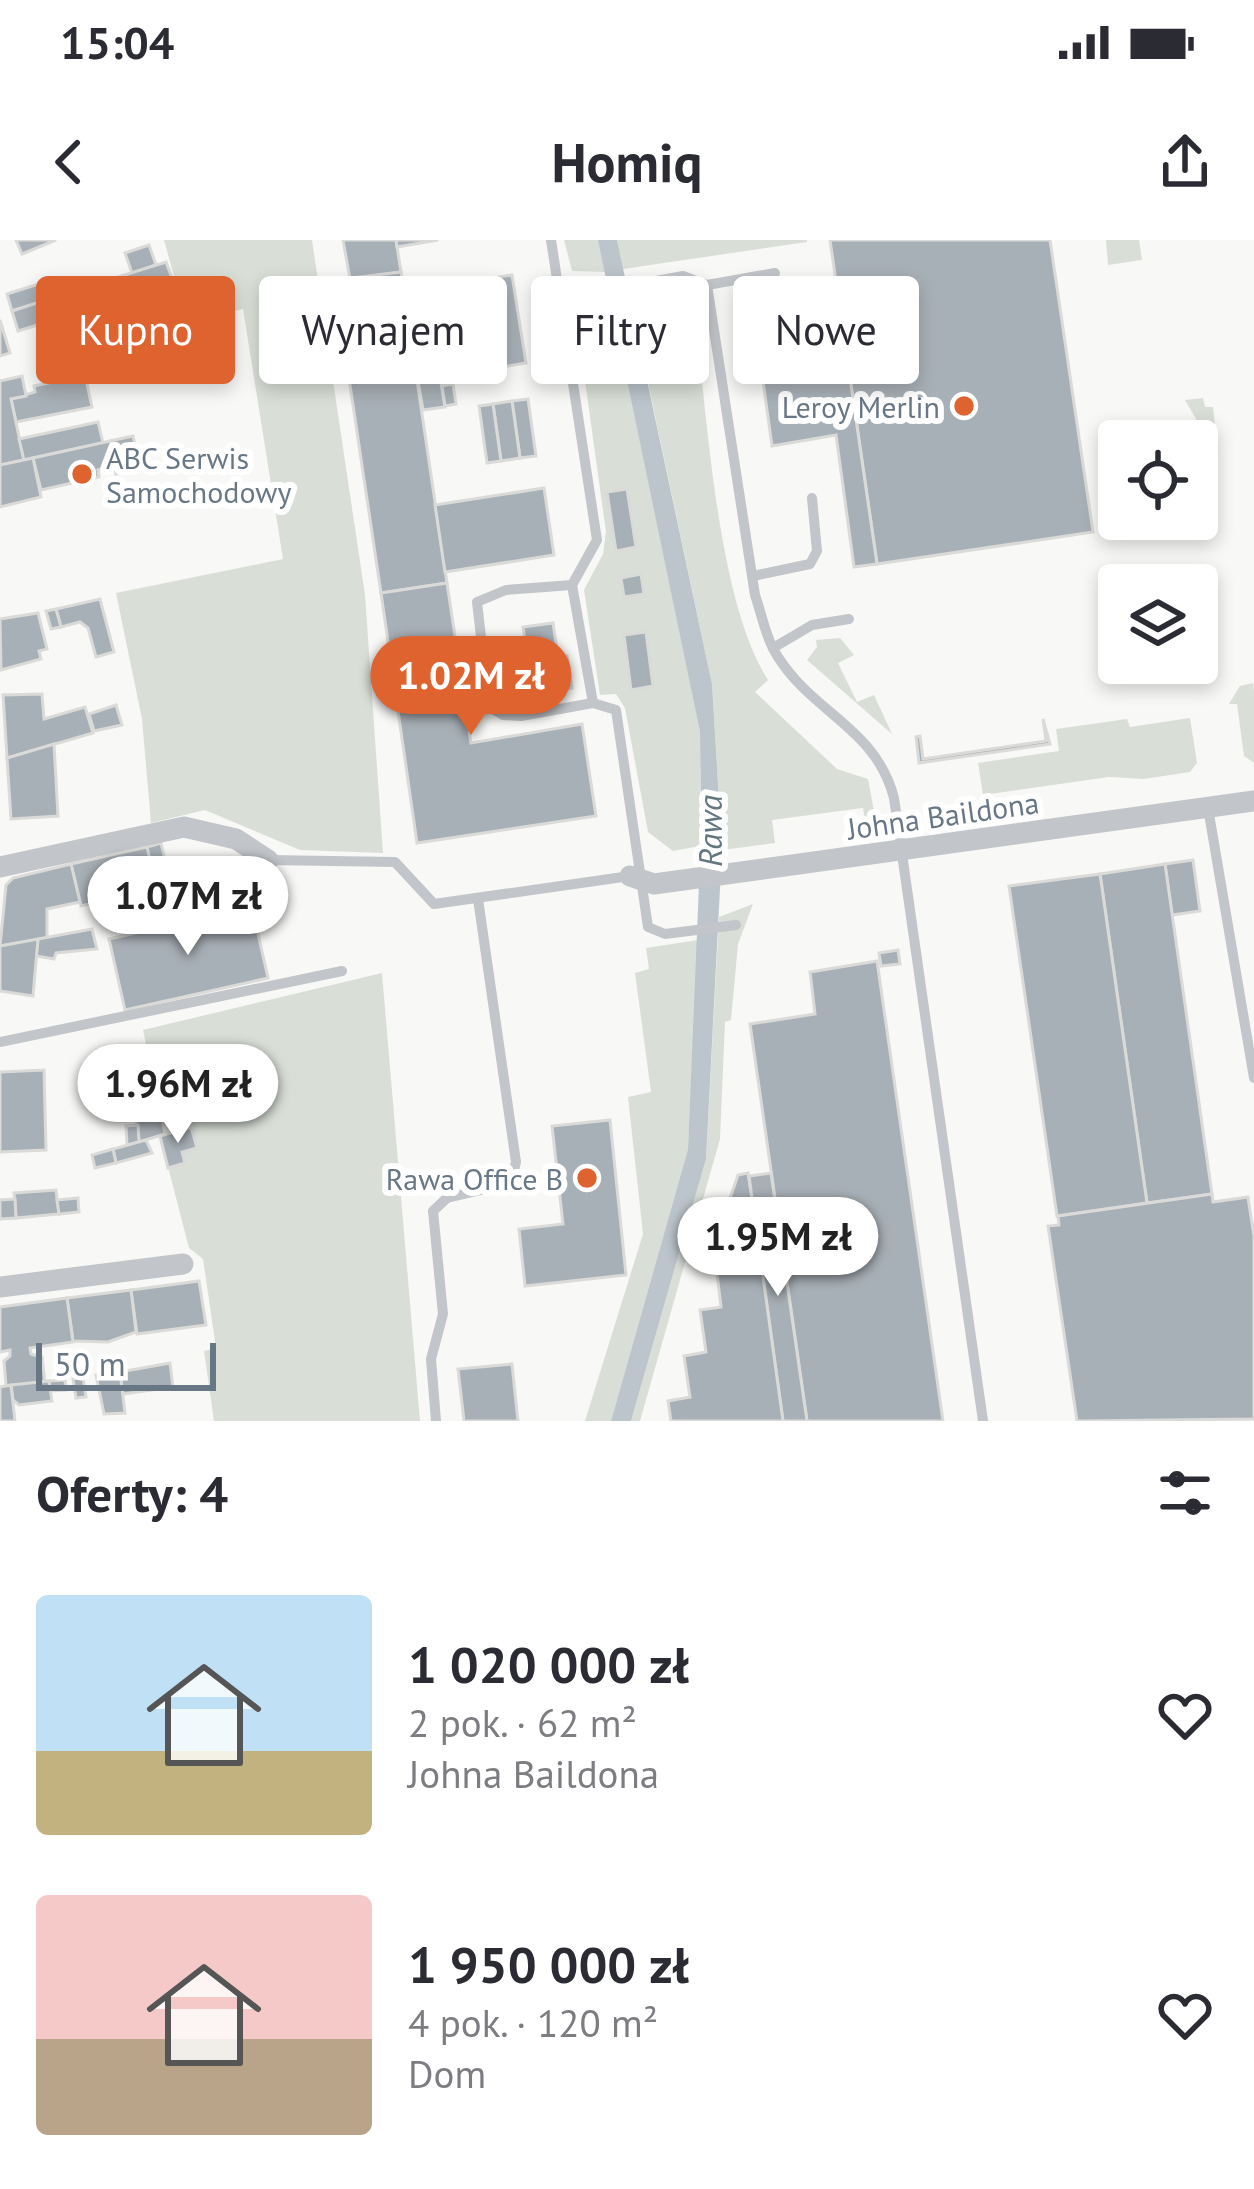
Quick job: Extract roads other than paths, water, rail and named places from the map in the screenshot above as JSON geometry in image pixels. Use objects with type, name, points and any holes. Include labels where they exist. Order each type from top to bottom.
[{"type":"street","name":"Johna Baildona","points":[[636,877],[654,884],[1254,801]]},
{"type":"street","points":[[0,867],[184,827],[236,839],[268,860]]},
{"type":"street","points":[[0,1287],[183,1264]]},
{"type":"lane","points":[[551,240],[556,276]]},
{"type":"lane","points":[[709,285],[775,273]]},
{"type":"lane","points":[[709,298],[753,576],[773,648],[816,701],[879,755],[894,798],[983,1421]]},
{"type":"lane","points":[[573,384],[597,540],[572,585],[592,703]]},
{"type":"lane","points":[[753,576],[810,564],[818,551],[812,498]]},
{"type":"lane","points":[[572,585],[506,590],[477,602],[489,706],[503,715],[592,703],[616,710],[636,877],[648,927],[678,933],[736,925]]},
{"type":"lane","points":[[773,648],[812,625],[849,619]]},
{"type":"lane","points":[[1208,808],[1254,1078]]},
{"type":"lane","points":[[268,860],[395,862],[434,904],[636,877]]},
{"type":"lane","points":[[436,1421],[431,1359],[442,1315],[433,1211],[447,1198],[511,1183],[516,1162],[478,899]]},
{"type":"lane","points":[[0,1042],[342,971]]},
{"type":"water","points":[[598,240],[617,240],[625,276],[605,276]]},
{"type":"water","name":"Rawa","points":[[628,384],[648,384],[712,684],[722,850],[706,1159],[631,1421],[611,1421],[688,1149],[701,836],[700,732]]},
{"type":"place","name":"Leroy Merlin","points":[[964,406]]},
{"type":"place","name":"ABC Serwis Samochodowy","points":[[82,474]]},
{"type":"place","name":"Rawa Office B","points":[[587,1178]]}]
